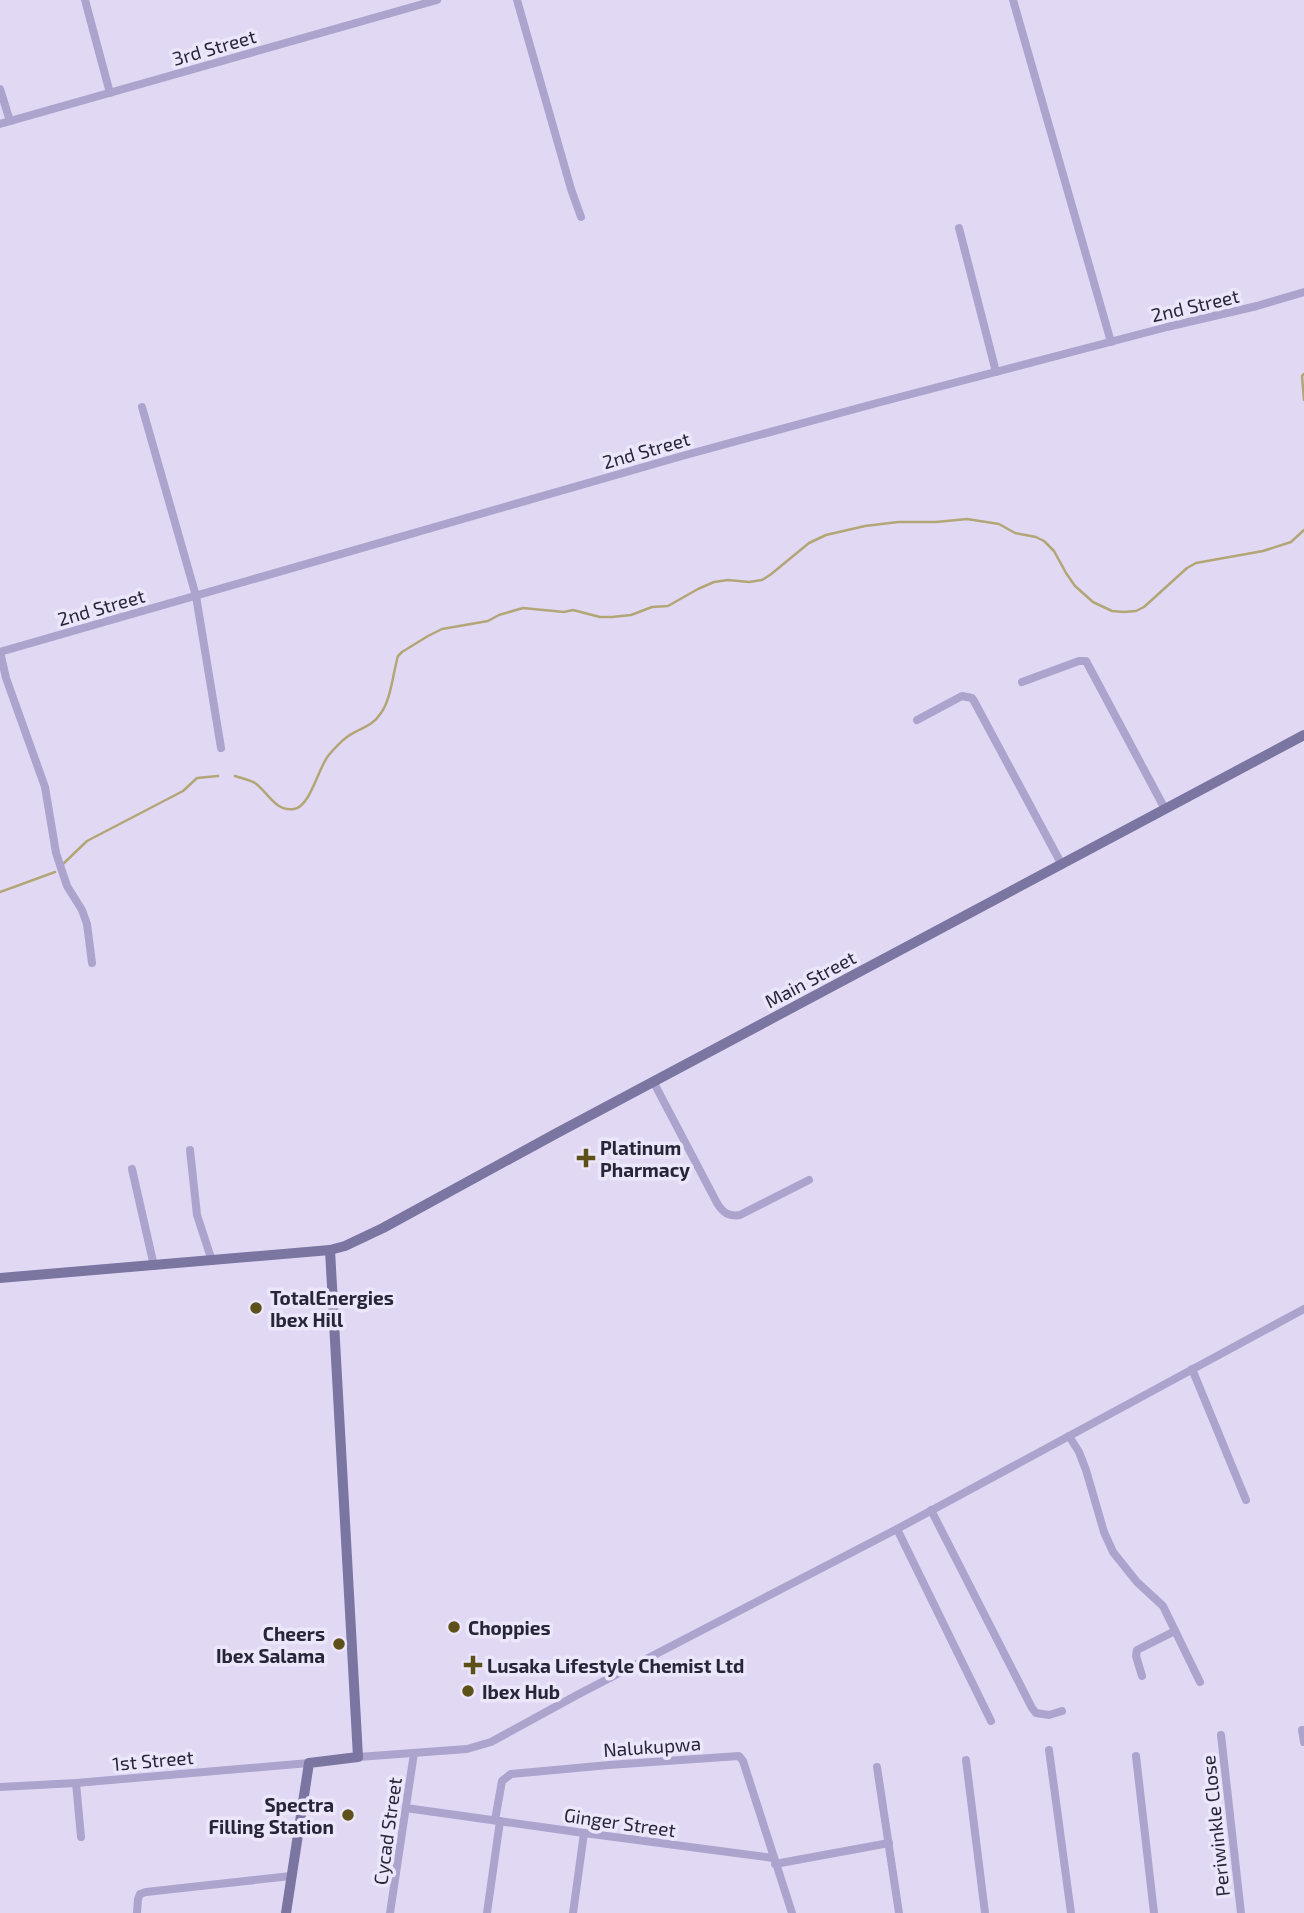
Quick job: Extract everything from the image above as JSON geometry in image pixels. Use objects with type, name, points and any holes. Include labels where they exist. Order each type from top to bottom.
[{"type":"main road","name":"Main Street","points":[[0,1279],[330,1250],[345,1246],[1304,735]]},
{"type":"main road","points":[[286,1913],[309,1763],[358,1757],[330,1250]]},
{"type":"street","points":[[85,0],[110,93]]},
{"type":"street","name":"3rd Street","points":[[0,124],[437,0]]},
{"type":"street","points":[[517,0],[581,217]]},
{"type":"street","points":[[1013,0],[1111,342]]},
{"type":"street","points":[[0,89],[10,121]]},
{"type":"street","points":[[958,228],[996,372]]},
{"type":"street","name":"2nd Street","points":[[0,652],[668,460],[1304,292]]},
{"type":"street","points":[[142,407],[196,596],[221,748]]},
{"type":"street","points":[[0,652],[6,678],[45,787],[56,853],[67,886],[87,924],[92,963]]},
{"type":"street","points":[[1022,682],[1079,661],[1086,661],[1165,809]]},
{"type":"street","points":[[917,720],[956,698],[967,697],[974,701],[1062,865]]},
{"type":"street","points":[[654,1083],[717,1203],[726,1214],[740,1214],[809,1180]]},
{"type":"street","points":[[190,1150],[197,1215],[212,1261]]},
{"type":"street","points":[[132,1169],[154,1266]]},
{"type":"street","points":[[358,1757],[467,1749],[491,1742],[897,1529],[1304,1309]]},
{"type":"street","points":[[1192,1369],[1246,1500]]},
{"type":"street","points":[[1069,1436],[1086,1470],[1104,1532],[1114,1552],[1137,1582],[1163,1606],[1200,1682]]},
{"type":"street","points":[[931,1510],[1031,1708],[1036,1713],[1062,1711]]},
{"type":"street","points":[[897,1529],[991,1721]]},
{"type":"street","points":[[1142,1676],[1136,1657],[1137,1650],[1175,1631]]},
{"type":"street","points":[[1302,1730],[1304,1742]]},
{"type":"street","name":"Periwinkle Close","points":[[1221,1735],[1241,1913]]},
{"type":"street","points":[[1049,1750],[1071,1913]]},
{"type":"street","name":"Cycad Street","points":[[390,1913],[414,1753]]},
{"type":"street","name":"Nalukupwa","points":[[487,1913],[502,1781],[511,1774],[739,1756],[743,1761],[774,1861]]},
{"type":"street","points":[[1136,1756],[1154,1913]]},
{"type":"street","points":[[966,1760],[985,1913]]},
{"type":"street","name":"1st Street","points":[[0,1787],[309,1763]]},
{"type":"street","points":[[877,1767],[899,1913]]},
{"type":"street","points":[[76,1783],[81,1836]]},
{"type":"street","name":"Ginger Street","points":[[406,1808],[774,1861],[889,1843]]},
{"type":"street","points":[[573,1913],[583,1833]]},
{"type":"street","points":[[774,1861],[792,1913]]},
{"type":"street","points":[[137,1913],[140,1894],[146,1892],[290,1876]]},
{"type":"waterway","points":[[1304,374],[1304,400]]},
{"type":"waterway","points":[[235,776],[255,783],[282,807],[300,807],[332,751],[347,737],[370,725],[381,713],[398,656],[442,629],[488,621],[523,608],[564,612],[573,610],[600,617],[612,617],[631,615],[652,607],[668,606],[714,582],[762,580],[809,543],[826,535],[865,526],[967,519],[999,524],[1015,533],[1044,541],[1054,551],[1075,586],[1093,602],[1112,611],[1124,612],[1144,607],[1196,563],[1263,551],[1291,542],[1304,530]]},
{"type":"waterway","points":[[63,864],[87,841],[183,791],[197,778],[218,776]]},
{"type":"waterway","points":[[0,892],[55,872]]},
{"type":"place","name":"Platinum Pharmacy","points":[[586,1158]]},
{"type":"place","name":"TotalEnergies Ibex Hill","points":[[256,1308]]},
{"type":"place","name":"Choppies","points":[[454,1627]]},
{"type":"place","name":"Cheers Ibex Salama","points":[[339,1644]]},
{"type":"place","name":"Lusaka Lifestyle Chemist Ltd","points":[[473,1665]]},
{"type":"place","name":"Ibex Hub","points":[[468,1691]]},
{"type":"place","name":"Spectra Filling Station","points":[[348,1815]]}]
